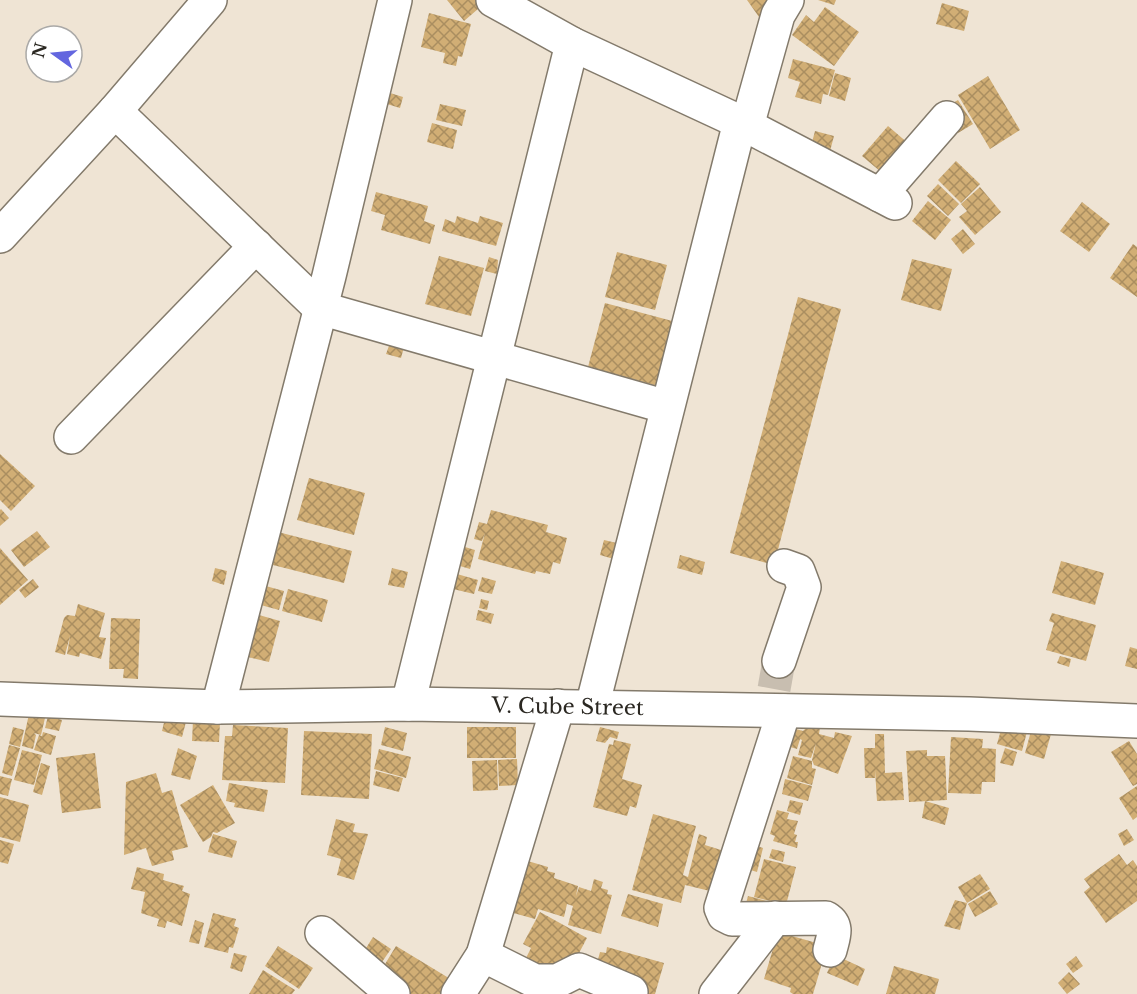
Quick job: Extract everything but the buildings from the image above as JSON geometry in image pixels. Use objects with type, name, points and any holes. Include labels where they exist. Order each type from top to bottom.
[{"type":"street","points":[[0,236],[115,111],[210,0]]},
{"type":"street","points":[[218,707],[320,308],[395,0]]},
{"type":"street","points":[[493,0],[572,44],[744,124],[887,199],[947,118]]},
{"type":"street","points":[[592,707],[667,407],[744,124],[778,15],[787,0]]},
{"type":"street","points":[[408,704],[572,44]]},
{"type":"street","points":[[115,111],[320,308],[667,407]]},
{"type":"street","points":[[71,437],[256,246]]},
{"type":"street","points":[[784,566],[798,571],[804,587],[721,908],[724,915],[732,919],[826,918],[832,922],[835,930],[830,950]]},
{"type":"street","name":"V. Cube Street","points":[[0,699],[218,707],[408,704],[592,707],[777,693],[1137,721]]},
{"type":"street","points":[[458,994],[483,955],[558,706]]},
{"type":"street","points":[[716,994],[775,918]]},
{"type":"street","points":[[322,933],[393,994]]},
{"type":"street","points":[[483,955],[535,981],[557,981],[579,970],[630,992]]},
{"type":"tunnel","points":[[774,689],[779,661]]}]
